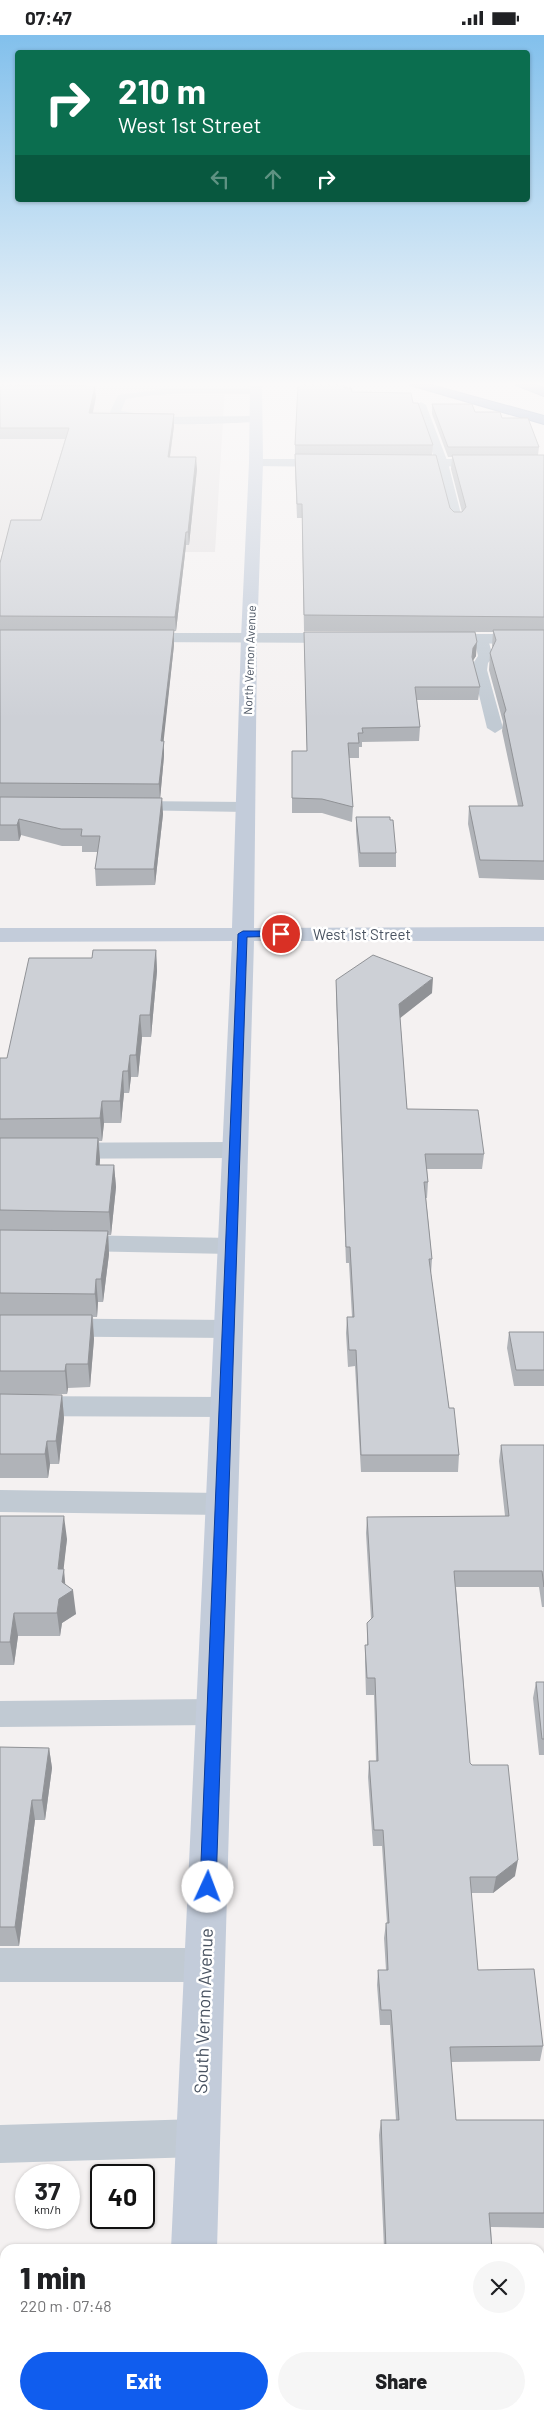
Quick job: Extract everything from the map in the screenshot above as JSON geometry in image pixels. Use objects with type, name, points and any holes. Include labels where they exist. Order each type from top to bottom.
[{"type":"street","name":"North Vernon Avenue","points":[[243,934],[249,638],[255,496]]},
{"type":"street","points":[[120,638],[355,639]]},
{"type":"street","points":[[423,639],[544,639]]},
{"type":"street","name":"South Vernon Avenue","points":[[194,2244],[243,934]]},
{"type":"street","name":"West 1st Street","points":[[0,935],[544,934]]},
{"type":"street","points":[[0,1151],[235,1151]]},
{"type":"lane","points":[[450,496],[457,522]]},
{"type":"lane","points":[[481,639],[486,657],[481,663],[480,670],[495,728]]},
{"type":"lane","points":[[116,807],[246,807]]},
{"type":"lane","points":[[50,1243],[231,1246]]},
{"type":"lane","points":[[0,1327],[229,1329]]},
{"type":"lane","points":[[0,1406],[226,1407]]},
{"type":"lane","points":[[0,1501],[222,1504]]},
{"type":"lane","points":[[0,1714],[214,1712]]},
{"type":"lane","points":[[0,1965],[205,1965]]},
{"type":"lane","points":[[0,2144],[198,2138]]},
{"type":"shaded area","points":[[0,496],[218,496],[215,552],[0,552]]},
{"type":"building","points":[[48,496],[192,496],[175,617],[0,616],[0,563],[11,520],[41,520]]},
{"type":"building","points":[[297,496],[447,496],[450,508],[454,512],[462,512],[466,507],[463,496],[544,496],[544,617],[304,615],[302,504],[297,504]]},
{"type":"building","points":[[0,630],[174,630],[161,741],[164,741],[159,784],[0,783]]},
{"type":"building","points":[[493,630],[544,630],[544,861],[480,860],[469,806],[523,806],[504,714],[506,710],[490,653],[496,640]]},
{"type":"building","points":[[304,632],[475,632],[477,642],[473,648],[472,657],[480,687],[415,687],[420,727],[362,728],[363,733],[358,733],[359,743],[348,743],[353,807],[322,799],[292,798],[292,751],[307,751]]},
{"type":"building","points":[[0,797],[162,798],[154,869],[95,869],[100,836],[81,836],[82,829],[61,829],[19,819],[17,825],[0,825]]},
{"type":"building","points":[[356,817],[390,817],[390,820],[393,820],[396,853],[360,853]]},
{"type":"building","points":[[93,950],[156,950],[150,1015],[140,1015],[136,1055],[130,1055],[128,1071],[123,1071],[120,1101],[102,1101],[100,1118],[0,1119],[0,1058],[7,1058],[29,958],[92,958]]},
{"type":"building","points":[[373,955],[433,978],[399,1004],[407,1109],[478,1110],[484,1154],[425,1154],[428,1182],[424,1182],[432,1259],[429,1259],[449,1408],[454,1408],[459,1455],[361,1455],[356,1350],[349,1350],[347,1317],[354,1317],[350,1247],[346,1247],[336,980]]},
{"type":"building","points":[[0,1138],[98,1138],[96,1165],[114,1165],[109,1212],[0,1210]]},
{"type":"building","points":[[0,1230],[108,1231],[101,1279],[96,1279],[95,1294],[0,1293]]},
{"type":"building","points":[[0,1315],[92,1315],[88,1364],[66,1364],[65,1371],[0,1371]]},
{"type":"building","points":[[509,1332],[544,1332],[544,1370],[516,1370]]},
{"type":"building","points":[[0,1394],[62,1395],[56,1441],[47,1441],[45,1454],[0,1454]]},
{"type":"building","points":[[501,1445],[544,1445],[544,1587],[542,1571],[454,1571],[470,1763],[472,1765],[508,1765],[518,1860],[496,1877],[470,1877],[478,1970],[534,1969],[543,2046],[450,2047],[456,2120],[544,2120],[544,2213],[489,2213],[492,2244],[386,2244],[381,2120],[399,2120],[391,2010],[381,2010],[378,1970],[388,1970],[386,1923],[389,1923],[383,1830],[374,1830],[369,1761],[378,1761],[375,1678],[367,1678],[365,1645],[368,1645],[367,1623],[373,1617],[367,1517],[509,1516]]},
{"type":"building","points":[[0,1516],[64,1516],[58,1569],[64,1569],[62,1582],[73,1590],[59,1599],[57,1613],[14,1613],[10,1642],[0,1642]]},
{"type":"building","points":[[536,1682],[544,1682],[544,1739],[542,1739]]},
{"type":"building","points":[[0,1747],[49,1748],[42,1800],[32,1800],[15,1927],[0,1927]]},
{"type":"route","points":[[208,1887],[243,934],[281,934]]}]
